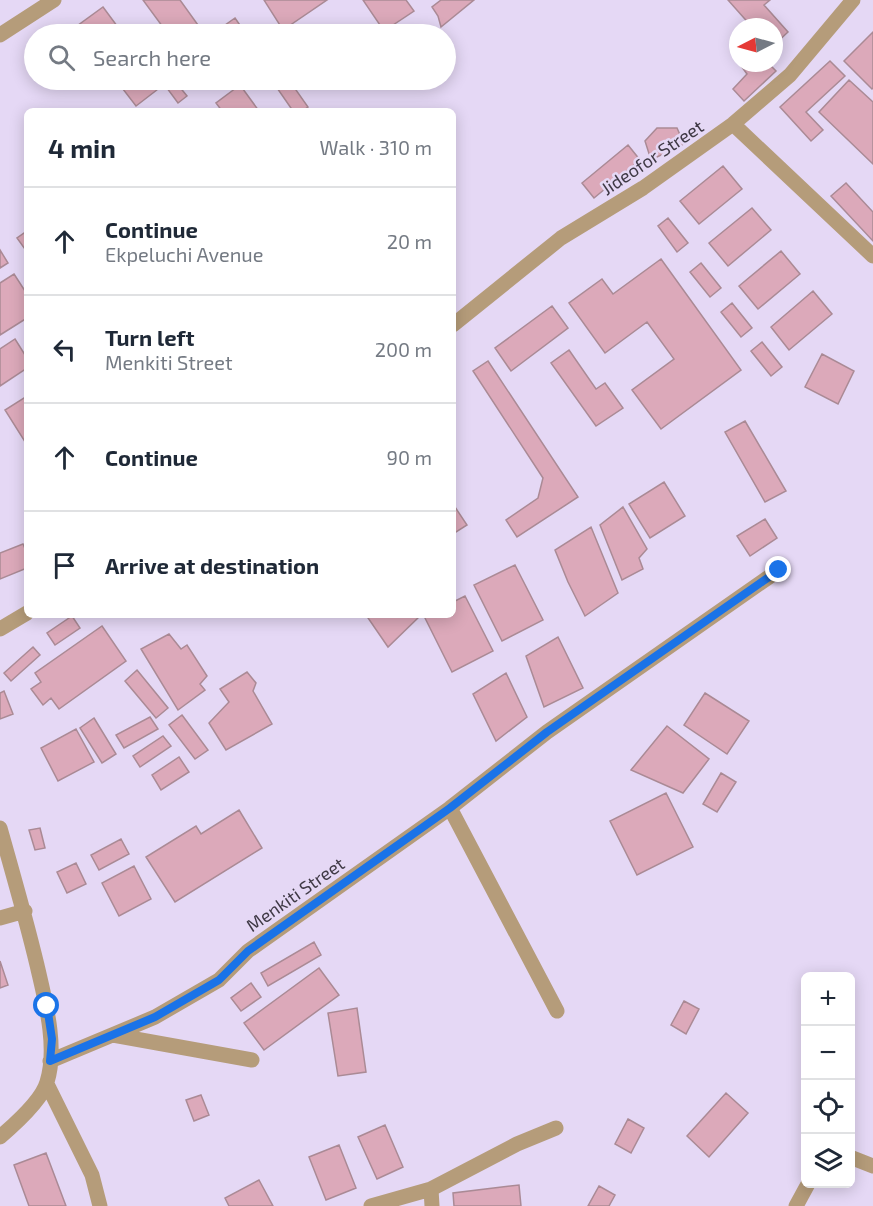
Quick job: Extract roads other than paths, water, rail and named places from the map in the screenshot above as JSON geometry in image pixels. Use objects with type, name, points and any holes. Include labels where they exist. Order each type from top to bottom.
[{"type":"street","points":[[0,35],[54,0]]},
{"type":"street","name":"Jideofor Street","points":[[456,323],[561,238],[643,188],[733,124],[790,75],[853,0]]},
{"type":"street","points":[[733,124],[873,255]]},
{"type":"street","name":"Menkiti Street","points":[[50,1061],[155,1017],[219,980],[248,951],[450,808],[547,732],[779,570]]},
{"type":"street","points":[[0,629],[24,615]]},
{"type":"street","points":[[450,808],[557,1011]]},
{"type":"street","points":[[0,828],[25,911],[47,1006],[52,1039],[47,1083],[23,1117],[0,1137]]},
{"type":"street","points":[[0,918],[25,911]]},
{"type":"street","points":[[113,1035],[252,1060]]},
{"type":"street","points":[[47,1083],[92,1175],[100,1206]]},
{"type":"street","points":[[371,1206],[431,1190],[517,1144],[556,1128]]},
{"type":"street","points":[[855,1159],[873,1166]]},
{"type":"street","points":[[796,1206],[806,1188]]},
{"type":"street","points":[[431,1190],[432,1206]]}]
